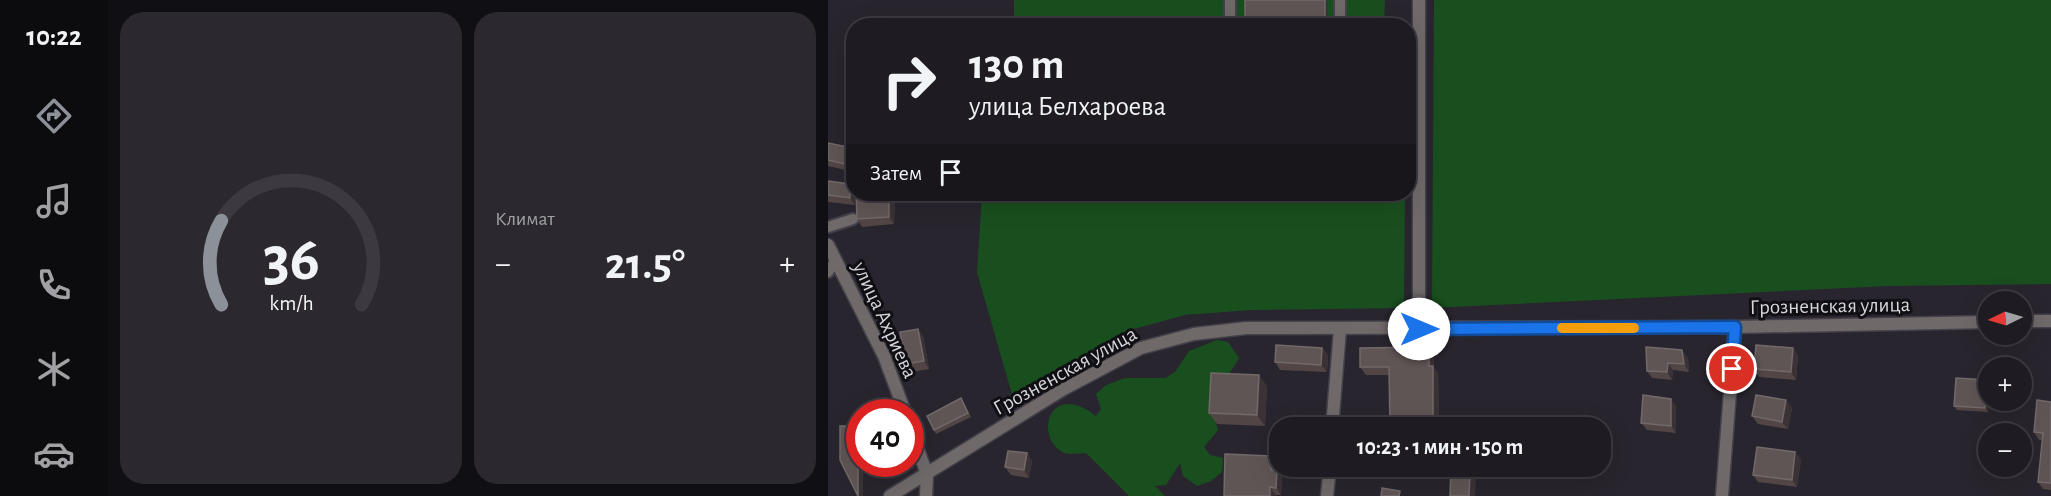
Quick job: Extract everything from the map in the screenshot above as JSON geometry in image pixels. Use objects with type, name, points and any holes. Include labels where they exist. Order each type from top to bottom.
[{"type":"street","points":[[1416,18],[1419,0]]},
{"type":"street","points":[[1416,147],[1419,329]]},
{"type":"street","name":"улица Ахриева","points":[[828,245],[884,356],[900,399]]},
{"type":"street","points":[[2032,321],[2051,321]]},
{"type":"street","name":"Грозненская улица","points":[[891,496],[1062,390],[1141,348],[1194,334],[1246,328],[1340,330],[1735,327],[1978,322]]},
{"type":"street","points":[[1722,496],[1735,327]]},
{"type":"street","points":[[1333,417],[1340,330]]},
{"type":"street","points":[[924,466],[927,474],[927,496]]},
{"type":"street","points":[[1327,496],[1328,477]]},
{"type":"lane","points":[[1230,0],[1230,18]]},
{"type":"lane","points":[[1340,0],[1340,18]]},
{"type":"lane","points":[[828,227],[853,219]]},
{"type":"lane","points":[[828,272],[836,260]]},
{"type":"green space","points":[[1014,0],[1385,0],[1384,18],[1014,18]]},
{"type":"green space","points":[[1434,0],[2051,0],[2051,284],[1888,286],[1432,308]]},
{"type":"green space","points":[[982,201],[1405,201],[1404,308],[1251,310],[1185,315],[1134,329],[1013,398],[977,272]]},
{"type":"green space","points":[[1217,340],[1228,342],[1239,358],[1218,391],[1214,407],[1218,430],[1204,447],[1210,455],[1223,458],[1222,472],[1211,481],[1197,486],[1183,476],[1180,463],[1166,485],[1155,486],[1165,496],[1129,496],[1086,453],[1066,454],[1055,446],[1049,436],[1048,425],[1057,407],[1067,404],[1080,406],[1096,416],[1101,409],[1096,394],[1106,385],[1125,378],[1165,378],[1175,372],[1189,351]]},
{"type":"building","points":[[1245,0],[1325,0],[1325,18],[1245,18]]},
{"type":"building","points":[[828,143],[846,147],[846,164],[828,160]]},
{"type":"building","points":[[828,181],[846,183],[846,197],[828,195]]},
{"type":"building","points":[[856,201],[889,201],[889,217],[857,219]]},
{"type":"building","points":[[918,329],[924,361],[906,364],[900,332]]},
{"type":"building","points":[[1276,345],[1322,348],[1321,365],[1275,362]]},
{"type":"building","points":[[1756,345],[1793,348],[1791,372],[1754,369]]},
{"type":"building","points":[[1429,347],[1429,366],[1433,366],[1433,416],[1390,417],[1389,367],[1360,367],[1360,348]]},
{"type":"building","points":[[1646,347],[1682,350],[1684,364],[1668,363],[1667,372],[1647,371]]},
{"type":"building","points":[[1211,373],[1259,375],[1257,415],[1209,413]]},
{"type":"building","points":[[1956,378],[1978,379],[1978,408],[1954,406]]},
{"type":"building","points":[[1643,395],[1671,399],[1671,426],[1641,423]]},
{"type":"building","points":[[1756,395],[1786,400],[1782,422],[1752,416]]},
{"type":"building","points":[[961,398],[968,413],[934,430],[927,416]]},
{"type":"building","points":[[2037,400],[2051,402],[2051,483],[2038,482],[2043,433],[2034,432]]},
{"type":"building","points":[[840,426],[846,426],[846,472],[840,460]]},
{"type":"building","points":[[1757,447],[1795,452],[1792,480],[1753,475]]},
{"type":"building","points":[[1008,451],[1027,453],[1024,470],[1005,467]]},
{"type":"building","points":[[1225,454],[1269,456],[1269,477],[1277,477],[1276,488],[1270,487],[1270,496],[1224,496]]},
{"type":"building","points":[[848,477],[858,477],[858,496]]},
{"type":"building","points":[[1451,477],[1470,477],[1469,496],[1450,496]]},
{"type":"building","points":[[1382,488],[1400,491],[1399,496],[1381,496]]},
{"type":"slow traffic","points":[[1562,328],[1634,328]]},
{"type":"route","points":[[1419,329],[1735,327],[1732,369]]}]
